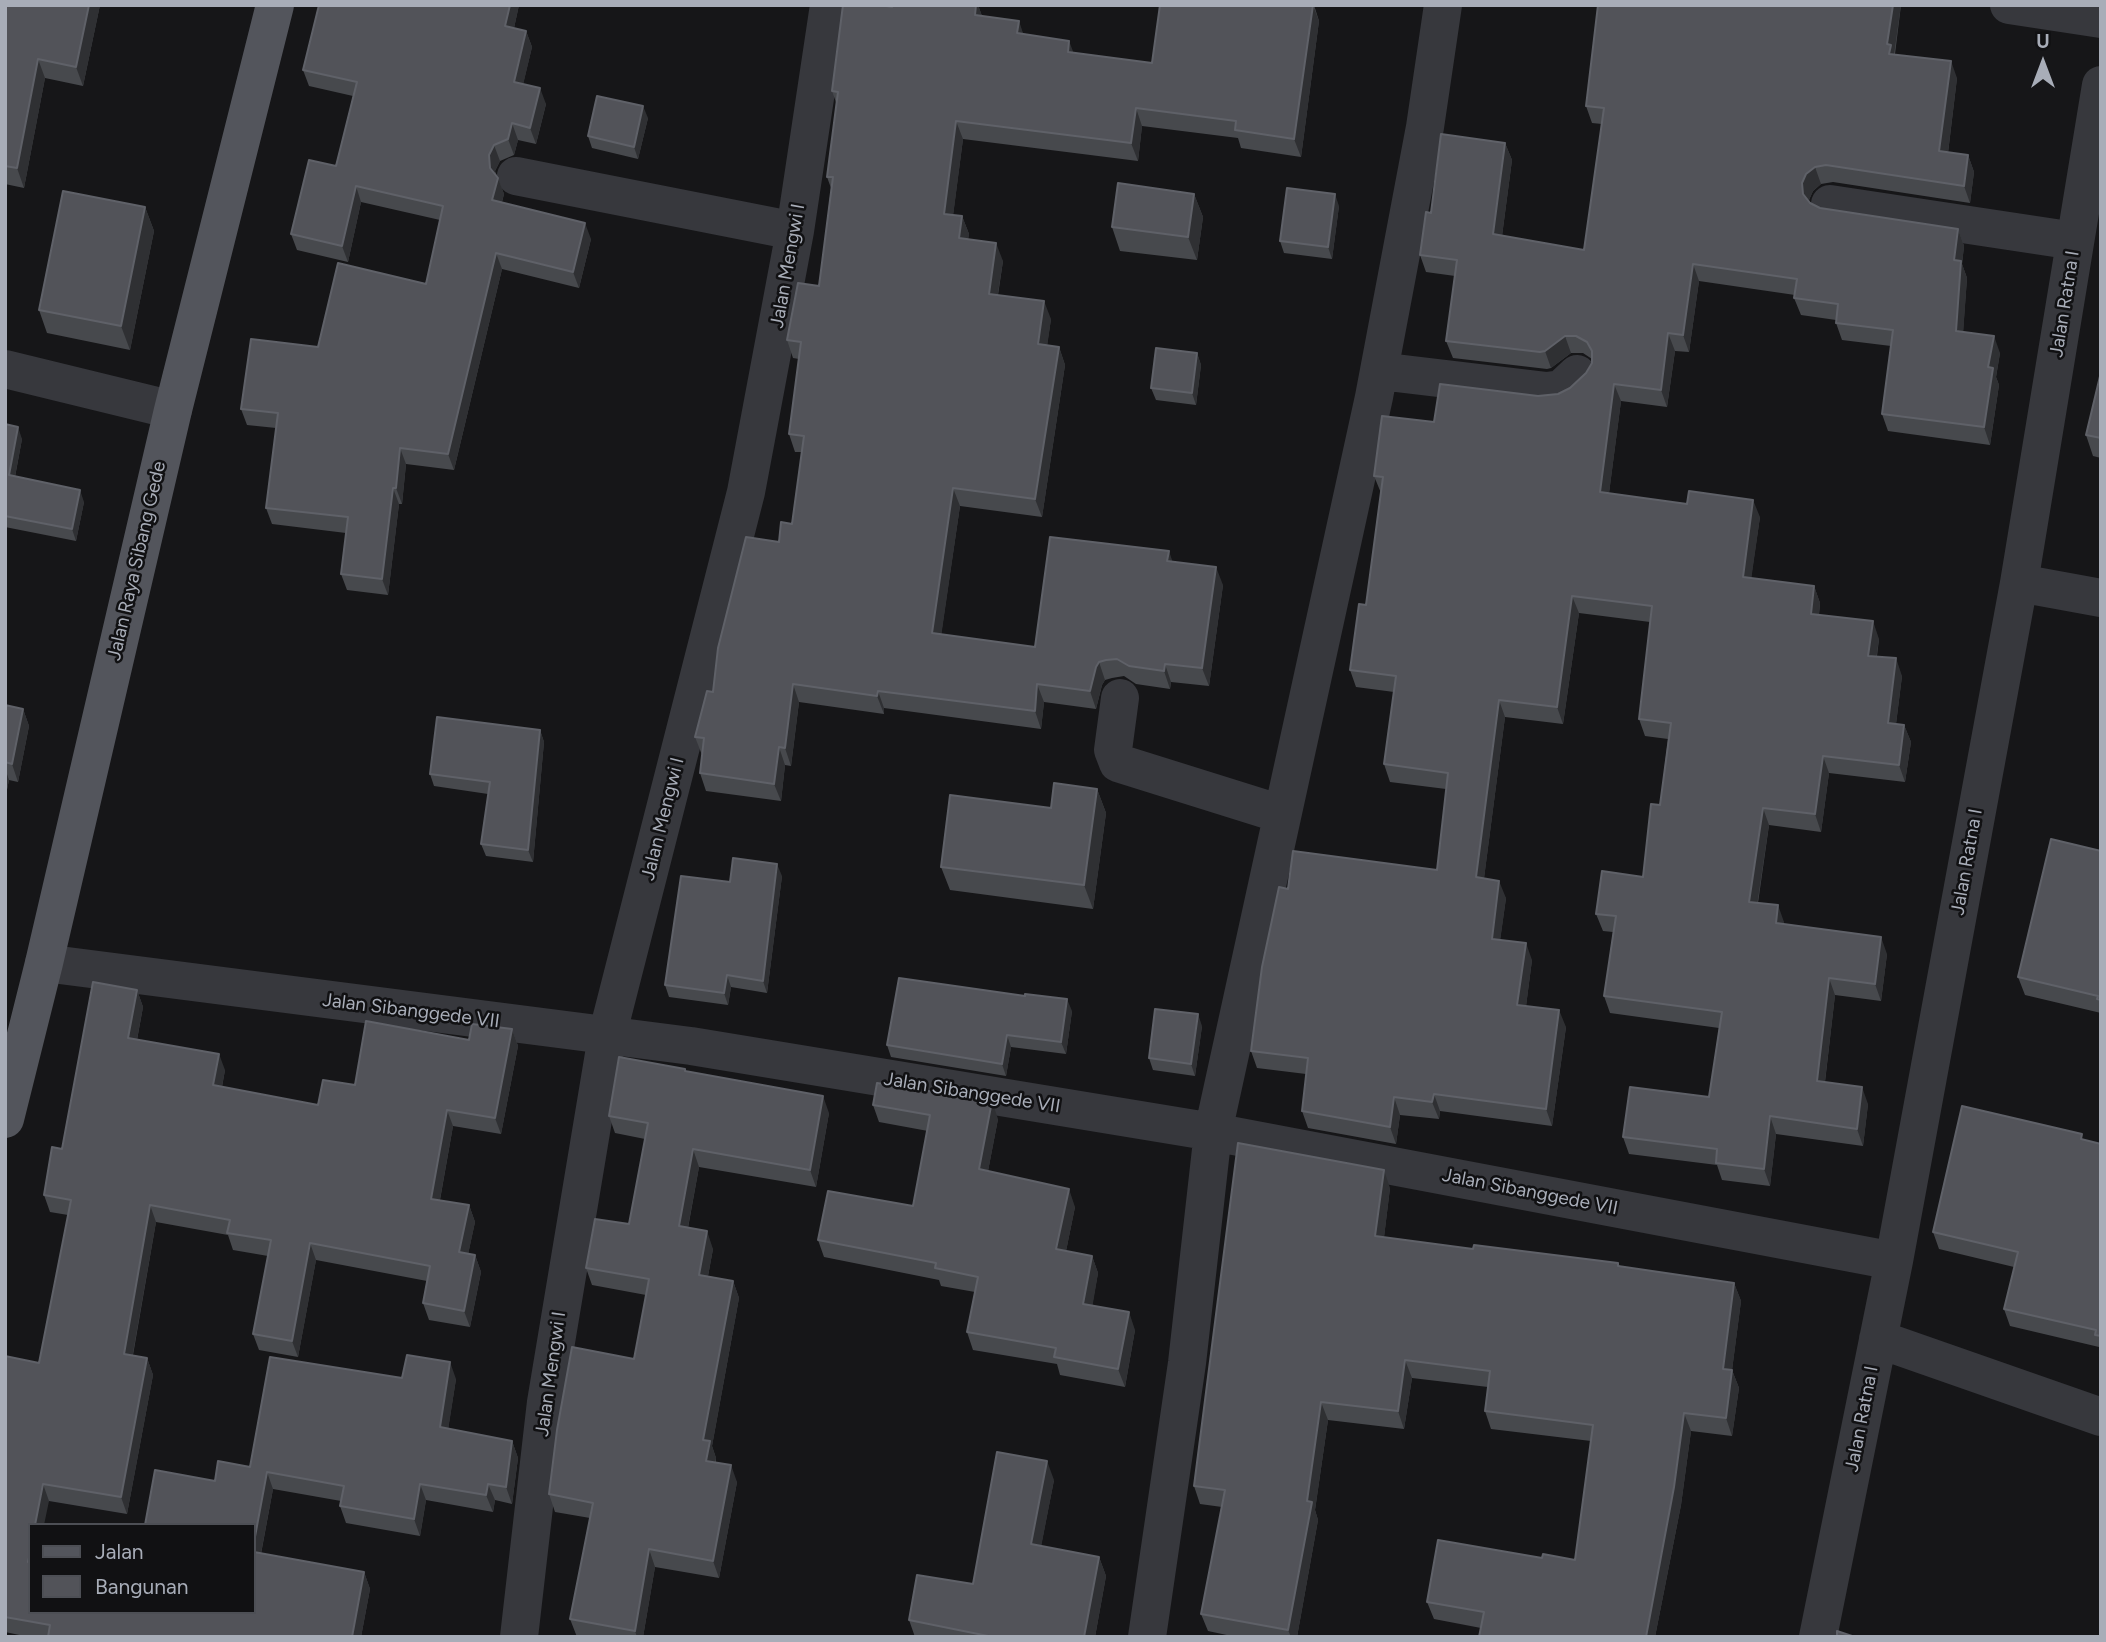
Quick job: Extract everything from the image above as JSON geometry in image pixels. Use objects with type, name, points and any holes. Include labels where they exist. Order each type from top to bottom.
[{"type":"main road","name":"Jalan Raya Sibang Gede","points":[[5,1119],[44,964],[173,410],[275,5]]},
{"type":"street","name":"Jalan Mengwi I","points":[[519,1637],[546,1402],[607,1036],[746,492],[795,231],[829,5]]},
{"type":"street","points":[[1147,1637],[1187,1363],[1213,1132],[1379,370],[1425,127],[1443,5]]},
{"type":"street","points":[[2009,5],[2101,19]]},
{"type":"street","name":"Jalan Ratna I","points":[[1818,1637],[1894,1261],[2019,583],[2101,85]]},
{"type":"street","points":[[516,176],[795,231]]},
{"type":"street","points":[[1830,204],[2075,241]]},
{"type":"street","points":[[5,369],[173,410]]},
{"type":"street","points":[[1379,370],[1547,391],[1560,390],[1577,374]]},
{"type":"street","points":[[2019,583],[2101,598]]},
{"type":"street","points":[[1121,698],[1113,750],[1118,763],[1281,814]]},
{"type":"street","name":"Jalan Sibanggede VII","points":[[44,964],[691,1046],[1213,1132],[1894,1261]]},
{"type":"street","points":[[1878,1339],[2101,1418]]},
{"type":"building","points":[[5,5],[89,5],[76,67],[38,59],[17,168],[5,166]]},
{"type":"building","points":[[319,5],[510,5],[505,26],[526,31],[514,82],[540,88],[530,128],[512,123],[508,139],[494,145],[489,155],[490,168],[498,178],[492,200],[585,223],[573,272],[496,253],[448,454],[400,448],[382,579],[341,574],[348,517],[266,508],[278,413],[241,409],[251,339],[318,347],[338,263],[426,284],[443,206],[356,186],[342,246],[291,234],[309,160],[336,166],[357,82],[303,70]]},
{"type":"building","points":[[843,5],[976,5],[975,15],[1019,21],[1017,33],[1069,41],[1068,52],[1152,63],[1160,5],[1313,5],[1294,139],[1235,130],[1236,121],[1136,108],[1131,143],[956,121],[944,214],[962,216],[959,238],[996,243],[989,294],[1044,301],[1038,344],[1059,347],[1035,499],[953,488],[932,633],[1035,647],[1050,537],[1169,551],[1167,561],[1216,567],[1202,668],[1165,664],[1164,671],[1129,666],[1117,659],[1106,660],[1099,662],[1096,667],[1090,691],[1037,684],[1035,711],[878,691],[877,696],[793,684],[785,748],[779,747],[774,784],[700,773],[704,738],[695,737],[707,691],[713,692],[718,648],[746,537],[779,542],[781,522],[792,524],[804,436],[789,434],[801,342],[787,340],[798,283],[819,286],[833,177],[827,177],[838,92],[832,91]]},
{"type":"building","points":[[1598,5],[1893,5],[1887,44],[1891,45],[1889,54],[1951,61],[1939,151],[1968,155],[1964,186],[1826,165],[1815,167],[1806,174],[1802,183],[1803,194],[1810,203],[1820,208],[1958,229],[1954,260],[1961,261],[1956,331],[1994,336],[1988,367],[1993,368],[1984,427],[1882,414],[1893,330],[1836,323],[1838,304],[1794,298],[1797,279],[1693,264],[1683,335],[1668,333],[1661,390],[1614,384],[1600,492],[1687,504],[1689,491],[1753,500],[1743,577],[1814,586],[1811,614],[1873,621],[1868,656],[1896,658],[1888,723],[1904,725],[1899,765],[1823,756],[1815,814],[1763,808],[1749,902],[1778,905],[1776,923],[1881,937],[1875,984],[1829,978],[1817,1081],[1862,1087],[1857,1129],[1770,1116],[1764,1169],[1716,1163],[1717,1149],[1623,1137],[1630,1087],[1709,1097],[1722,1012],[1604,996],[1616,916],[1596,914],[1602,871],[1643,877],[1651,804],[1660,805],[1671,723],[1639,719],[1652,606],[1572,596],[1557,707],[1499,700],[1476,877],[1499,881],[1492,939],[1526,943],[1517,1005],[1559,1010],[1546,1109],[1434,1094],[1432,1102],[1394,1097],[1390,1127],[1302,1111],[1308,1058],[1251,1051],[1262,967],[1279,887],[1288,889],[1293,851],[1437,870],[1448,773],[1384,764],[1396,676],[1350,670],[1359,604],[1366,605],[1383,477],[1374,476],[1382,416],[1434,422],[1440,384],[1538,396],[1558,394],[1570,388],[1586,373],[1592,363],[1592,351],[1587,342],[1576,336],[1565,336],[1540,352],[1446,341],[1457,260],[1420,255],[1426,212],[1431,213],[1441,134],[1505,143],[1493,234],[1584,250],[1604,108],[1586,106]]},
{"type":"building","points":[[597,96],[643,106],[634,147],[588,136]]},
{"type":"building","points":[[1118,183],[1194,194],[1188,237],[1112,227]]},
{"type":"building","points":[[1287,188],[1335,194],[1328,247],[1280,241]]},
{"type":"building","points":[[63,191],[145,207],[121,326],[39,310]]},
{"type":"building","points":[[1156,348],[1197,353],[1192,393],[1151,388]]},
{"type":"building","points":[[2101,372],[2101,438],[2086,435]]},
{"type":"building","points":[[5,424],[18,427],[9,475],[80,490],[72,529],[5,516]]},
{"type":"building","points":[[5,705],[23,709],[12,764],[5,762]]},
{"type":"building","points":[[437,717],[540,730],[528,850],[481,844],[490,782],[430,774]]},
{"type":"building","points":[[1054,783],[1097,789],[1084,885],[941,867],[950,795],[1051,808]]},
{"type":"building","points":[[2051,839],[2101,851],[2101,1000],[2097,999],[2098,996],[2018,977]]},
{"type":"building","points":[[733,858],[777,864],[763,981],[727,975],[724,993],[665,985],[681,876],[730,882]]},
{"type":"building","points":[[899,978],[1025,996],[1067,999],[1061,1042],[1007,1035],[1002,1064],[887,1045]]},
{"type":"building","points":[[93,982],[137,990],[128,1038],[219,1054],[213,1085],[318,1105],[323,1080],[355,1085],[366,1021],[469,1040],[472,1024],[512,1029],[495,1118],[447,1110],[431,1199],[469,1205],[459,1252],[475,1255],[464,1311],[423,1303],[430,1266],[310,1243],[292,1341],[253,1334],[271,1240],[227,1233],[230,1220],[150,1205],[124,1354],[147,1358],[121,1497],[43,1484],[35,1523],[28,1523],[28,1614],[256,1614],[256,1552],[364,1572],[352,1637],[48,1637],[50,1625],[5,1617],[5,1356],[39,1363],[71,1200],[44,1195],[52,1147],[62,1149]]},
{"type":"building","points":[[1155,1009],[1198,1014],[1191,1064],[1149,1058]]},
{"type":"building","points":[[619,1057],[823,1096],[810,1170],[693,1149],[679,1226],[707,1231],[699,1275],[733,1281],[703,1440],[710,1441],[706,1461],[731,1465],[713,1561],[649,1549],[635,1631],[570,1619],[593,1503],[549,1494],[572,1347],[634,1359],[649,1279],[586,1268],[595,1219],[629,1224],[648,1123],[609,1116]]},
{"type":"building","points":[[877,1083],[992,1101],[979,1169],[1069,1189],[1056,1249],[1092,1256],[1083,1304],[1129,1312],[1118,1369],[1054,1357],[1056,1348],[967,1332],[978,1277],[935,1268],[936,1263],[818,1240],[828,1191],[913,1206],[930,1115],[873,1105]]},
{"type":"building","points":[[1962,1106],[2082,1134],[2081,1139],[2101,1144],[2101,1336],[2095,1335],[2096,1330],[2004,1309],[2018,1252],[1933,1232]]},
{"type":"building","points":[[1238,1143],[1384,1170],[1375,1236],[1618,1263],[1618,1266],[1734,1283],[1723,1369],[1732,1370],[1726,1418],[1684,1413],[1674,1487],[1646,1637],[1479,1637],[1484,1612],[1427,1602],[1438,1540],[1542,1558],[1543,1554],[1575,1560],[1593,1425],[1485,1411],[1490,1371],[1405,1360],[1398,1411],[1321,1402],[1307,1501],[1312,1502],[1288,1630],[1201,1614],[1225,1490],[1194,1486]]},
{"type":"building","points":[[407,1355],[450,1362],[440,1427],[512,1441],[506,1487],[488,1484],[486,1495],[420,1484],[414,1519],[340,1506],[344,1486],[267,1472],[256,1531],[256,1523],[145,1523],[155,1470],[215,1481],[218,1461],[250,1467],[270,1357],[402,1378]]},
{"type":"building","points":[[997,1452],[1047,1461],[1031,1544],[1099,1557],[1084,1637],[993,1637],[909,1620],[917,1575],[973,1584]]},
{"type":"building","points":[[1837,1631],[1855,1637],[1837,1637]]}]
